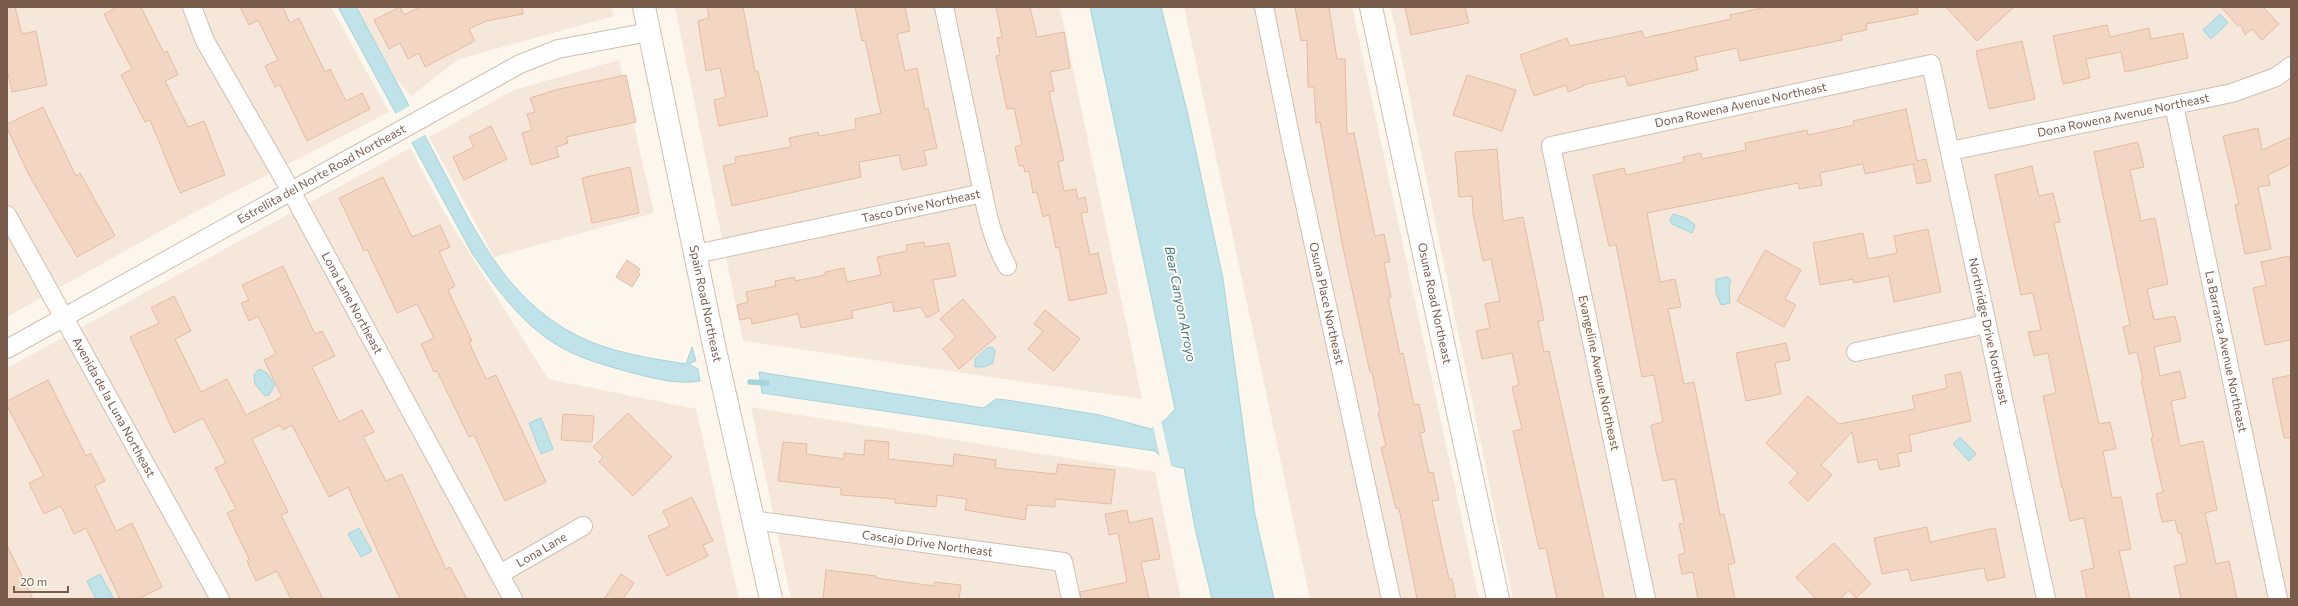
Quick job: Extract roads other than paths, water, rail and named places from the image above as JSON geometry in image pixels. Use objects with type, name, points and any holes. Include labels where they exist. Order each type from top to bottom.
[{"type":"street","name":"Lona Lane Northeast","points":[[192,7],[205,42],[290,191],[513,599]]},
{"type":"street","name":"Spain Road Northeast","points":[[644,7],[715,350],[771,599]]},
{"type":"street","name":"Tasco Drive Northeast","points":[[696,254],[983,194],[944,7]]},
{"type":"street","name":"Osuna Place Northeast","points":[[1264,7],[1292,145],[1391,599]]},
{"type":"street","name":"Osuna Road Northeast","points":[[1371,7],[1498,599]]},
{"type":"street","name":"Estrellita del Norte Road Northeast","points":[[7,349],[520,64],[558,49],[650,32]]},
{"type":"street","name":"Dona Rowena Avenue Northeast","points":[[1551,146],[1931,64]]},
{"type":"street","name":"Northridge Drive Northeast","points":[[1931,64],[2046,599]]},
{"type":"street","name":"Dona Rowena Avenue Northeast","points":[[1950,151],[2232,93],[2276,77],[2291,66]]},
{"type":"street","name":"La Barranca Avenue Northeast","points":[[2174,105],[2278,599]]},
{"type":"street","name":"Evangeline Avenue Northeast","points":[[1551,146],[1646,599]]},
{"type":"street","points":[[983,194],[988,224],[995,245],[1007,266]]},
{"type":"street","name":"Avenida de la Luna Northeast","points":[[7,215],[65,316],[220,599]]},
{"type":"street","points":[[1856,352],[1987,324]]},
{"type":"street","name":"Cascajo Drive Northeast","points":[[754,520],[1063,562],[1071,599]]},
{"type":"street","name":"Lona Lane","points":[[500,574],[583,526]]},
{"type":"water","points":[[338,7],[356,7],[476,231],[491,256],[529,301],[552,320],[578,336],[617,351],[686,364],[692,347],[696,361],[690,363],[690,365],[698,369],[700,381],[683,382],[655,379],[573,354],[551,341],[513,308],[491,281],[472,253]]},
{"type":"water","name":"Bear Canyon Arroyo","points":[[1090,7],[1161,7],[1188,115],[1223,279],[1255,515],[1274,599],[1212,599],[1195,528],[1184,468],[1171,465],[1155,451],[762,393],[759,372],[984,408],[996,399],[1007,400],[1100,415],[1151,429],[1165,420],[1175,409]]},
{"type":"water","points":[[2220,14],[2228,23],[2211,39],[2203,30]]},
{"type":"water","points":[[1673,214],[1686,218],[1695,225],[1692,233],[1672,224],[1670,220]]},
{"type":"water","points":[[1728,277],[1731,280],[1729,286],[1730,303],[1721,305],[1716,293],[1716,279]]},
{"type":"water","points":[[992,347],[995,350],[993,363],[984,367],[975,367],[975,359],[987,348]]},
{"type":"water","points":[[259,369],[267,373],[275,385],[269,395],[265,396],[255,384],[254,375]]},
{"type":"water","points":[[541,418],[553,449],[541,454],[529,423]]},
{"type":"water","points":[[1960,437],[1976,454],[1969,461],[1953,444]]},
{"type":"water","points":[[359,528],[372,551],[361,557],[348,534]]},
{"type":"water","points":[[100,574],[114,599],[96,599],[87,581]]},
{"type":"waterway","points":[[750,382],[767,383]]}]
